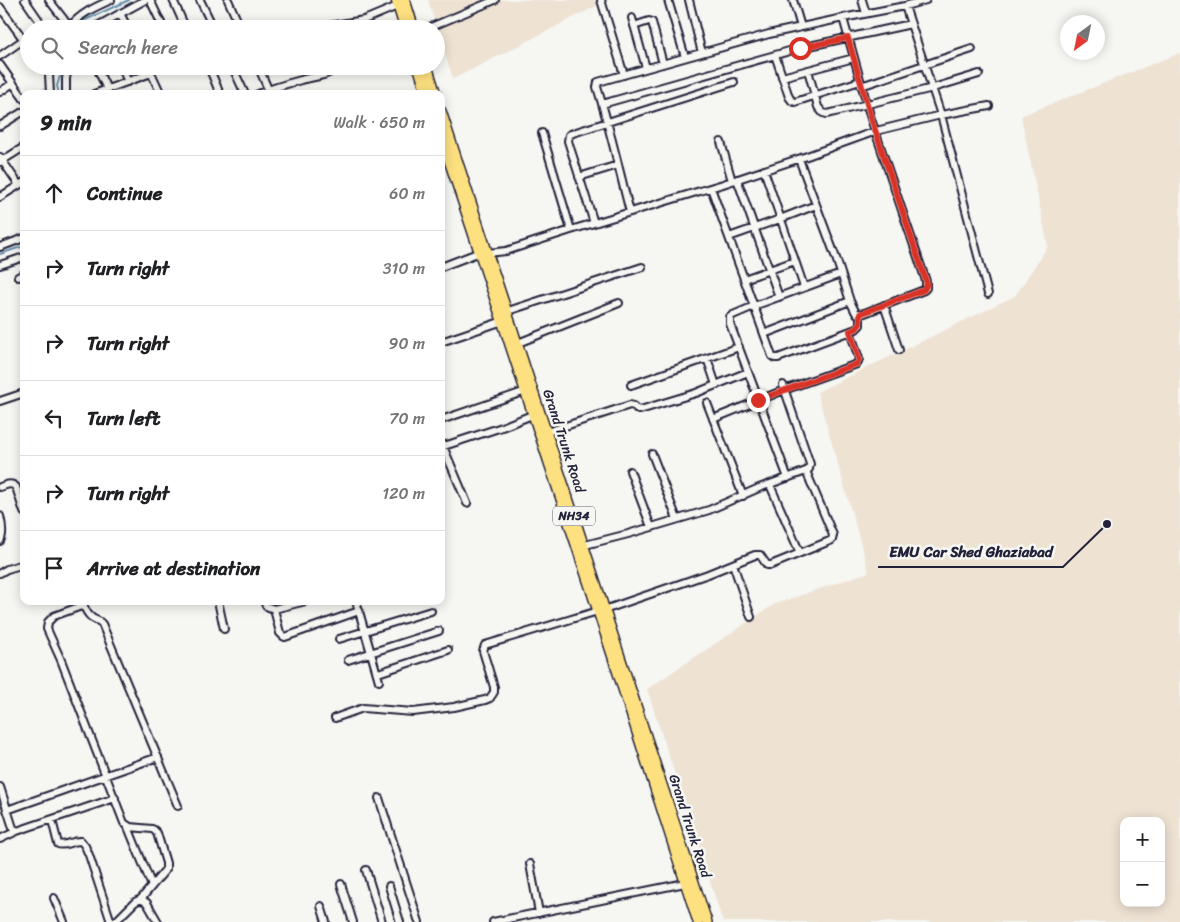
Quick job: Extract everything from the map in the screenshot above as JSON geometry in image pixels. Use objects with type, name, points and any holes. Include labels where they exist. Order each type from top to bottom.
[{"type":"highway","points":[[401,2],[404,20]]},
{"type":"highway","points":[[401,2],[410,20]]},
{"type":"highway","points":[[421,75],[426,90]]},
{"type":"highway","points":[[430,75],[435,90]]},
{"type":"highway","name":"Grand Trunk Road","points":[[445,124],[503,321],[526,390],[547,432],[580,546]]},
{"type":"highway","name":"Grand Trunk Road","points":[[445,147],[508,311],[537,413],[580,546],[707,922]]},
{"type":"highway","name":"Grand Trunk Road","points":[[605,621],[698,922]]},
{"type":"street","points":[[25,0],[39,20]]},
{"type":"street","points":[[49,0],[63,20]]},
{"type":"street","points":[[77,20],[86,12],[111,0]]},
{"type":"street","points":[[111,20],[145,0]]},
{"type":"street","points":[[150,0],[160,20]]},
{"type":"street","points":[[173,0],[182,20]]},
{"type":"street","points":[[200,0],[210,20]]},
{"type":"street","points":[[228,0],[237,20]]},
{"type":"street","points":[[445,21],[495,0]]},
{"type":"street","points":[[601,0],[624,75]]},
{"type":"street","points":[[668,0],[685,57]]},
{"type":"street","points":[[689,0],[702,52]]},
{"type":"street","points":[[793,0],[801,27]]},
{"type":"street","points":[[862,0],[866,13]]},
{"type":"street","points":[[630,212],[608,122],[596,87],[600,81],[769,34],[926,0]]},
{"type":"street","points":[[364,20],[401,2]]},
{"type":"street","points":[[905,6],[941,115],[988,294]]},
{"type":"street","points":[[0,7],[20,36]]},
{"type":"street","points":[[120,14],[123,20]]},
{"type":"street","points":[[632,18],[646,68]]},
{"type":"street","points":[[843,18],[860,84],[927,284],[924,290],[860,314]]},
{"type":"street","points":[[634,26],[649,21],[652,22],[663,64]]},
{"type":"street","points":[[602,104],[775,55],[911,24]]},
{"type":"street","points":[[0,56],[20,42]]},
{"type":"street","points":[[775,55],[789,97],[795,102],[814,95],[925,65],[972,49]]},
{"type":"street","points":[[782,77],[854,58]]},
{"type":"street","points":[[0,65],[20,93]]},
{"type":"street","points":[[808,70],[820,111],[827,114],[932,88],[979,74]]},
{"type":"street","points":[[49,75],[50,90]]},
{"type":"street","points":[[66,90],[67,75]]},
{"type":"street","points":[[100,75],[107,90],[140,75]]},
{"type":"street","points":[[125,75],[128,82]]},
{"type":"street","points":[[152,75],[159,90]]},
{"type":"street","points":[[212,75],[218,90]]},
{"type":"street","points":[[236,75],[243,90]]},
{"type":"street","points":[[262,75],[268,89],[322,75]]},
{"type":"street","points":[[594,223],[568,141],[572,133],[734,82]]},
{"type":"street","points":[[0,92],[13,83]]},
{"type":"street","points":[[115,86],[117,90]]},
{"type":"street","points":[[445,266],[484,252],[506,251],[711,188],[876,131],[941,115],[989,106]]},
{"type":"street","points":[[0,126],[20,114]]},
{"type":"street","points":[[542,133],[570,230]]},
{"type":"street","points":[[722,142],[755,228],[778,297]]},
{"type":"street","points":[[20,149],[1,160],[20,182]]},
{"type":"street","points":[[799,159],[850,302],[855,311],[860,314]]},
{"type":"street","points":[[579,177],[618,165]]},
{"type":"street","points":[[764,170],[804,287]]},
{"type":"street","points":[[0,197],[20,184]]},
{"type":"street","points":[[711,188],[771,354],[775,358],[856,329],[860,324],[860,314]]},
{"type":"street","points":[[728,237],[816,205]]},
{"type":"street","points":[[0,247],[20,240]]},
{"type":"street","points":[[0,265],[20,258]]},
{"type":"street","points":[[744,279],[795,261]]},
{"type":"street","points":[[508,311],[642,267]]},
{"type":"street","points":[[788,478],[730,324],[730,318],[754,306],[841,274]]},
{"type":"street","points":[[764,334],[850,302]]},
{"type":"street","points":[[518,343],[619,303]]},
{"type":"street","points":[[884,305],[899,350]]},
{"type":"street","points":[[445,341],[503,321]]},
{"type":"street","points":[[713,419],[783,387],[857,364],[859,359],[850,331]]},
{"type":"street","points":[[631,385],[739,347]]},
{"type":"street","points":[[707,358],[716,385]]},
{"type":"street","points":[[547,432],[630,404],[640,410],[696,393],[748,372]]},
{"type":"street","points":[[580,546],[651,528],[712,508],[809,469],[810,464],[783,387]]},
{"type":"street","points":[[445,419],[526,390]]},
{"type":"street","points":[[0,401],[20,394]]},
{"type":"street","points":[[707,403],[743,496]]},
{"type":"street","points":[[445,444],[502,427],[537,413]]},
{"type":"street","points":[[445,452],[467,503]]},
{"type":"street","points":[[652,454],[678,519]]},
{"type":"street","points":[[630,471],[651,528]]},
{"type":"street","points":[[335,718],[363,708],[426,711],[485,700],[492,696],[494,687],[483,651],[485,645],[668,588],[758,555],[769,566],[830,541],[833,536],[806,471]]},
{"type":"street","points":[[0,487],[10,484],[14,485],[20,500]]},
{"type":"street","points":[[770,485],[800,553]]},
{"type":"street","points":[[0,516],[2,531],[0,541]]},
{"type":"street","points":[[733,564],[751,617]]},
{"type":"street","points":[[0,573],[20,565]]},
{"type":"street","points":[[79,605],[54,616],[48,622],[47,629],[61,660],[124,823],[128,827],[152,886]]},
{"type":"street","points":[[84,605],[89,616],[102,624],[178,806]]},
{"type":"street","points":[[219,605],[224,629]]},
{"type":"street","points":[[266,605],[274,609],[290,605]]},
{"type":"street","points":[[357,605],[379,681]]},
{"type":"street","points":[[274,609],[280,633],[285,637],[359,611]]},
{"type":"street","points":[[339,639],[431,611]]},
{"type":"street","points":[[348,660],[439,631]]},
{"type":"street","points":[[378,673],[448,650]]},
{"type":"street","points":[[8,810],[158,757]]},
{"type":"street","points":[[0,788],[13,828],[17,831]]},
{"type":"street","points":[[0,839],[17,831],[115,798]]},
{"type":"street","points":[[379,798],[419,922]]},
{"type":"street","points":[[52,820],[59,845],[78,840],[86,846],[111,922]]},
{"type":"street","points":[[114,922],[135,902],[142,898],[166,866],[157,833],[152,829],[128,827]]},
{"type":"street","points":[[530,864],[539,913]]},
{"type":"street","points":[[366,870],[382,922]]},
{"type":"street","points":[[493,922],[685,883]]},
{"type":"street","points":[[341,884],[352,922]]},
{"type":"street","points":[[389,886],[400,922]]},
{"type":"street","points":[[54,898],[64,922]]},
{"type":"street","points":[[142,898],[158,922]]},
{"type":"street","points":[[321,906],[326,922]]},
{"type":"shaded area","points":[[428,0],[608,0],[453,79],[445,54],[445,20],[434,20]]},
{"type":"shaded area","points":[[1180,53],[1180,922],[723,922],[647,689],[775,604],[869,572],[817,392],[1015,296],[1048,246],[1021,116]]},
{"type":"waterway","points":[[85,20],[129,0]]},
{"type":"waterway","points":[[58,90],[57,86],[60,75]]},
{"type":"waterway","points":[[0,254],[20,247]]},
{"type":"place","name":"EMU Car Shed Ghaziabad","points":[[1107,524]]},
{"type":"route","points":[[758,400],[857,364],[859,359],[850,331],[856,329],[860,324],[860,314],[924,290],[927,284],[871,118],[848,38],[800,48]]}]
